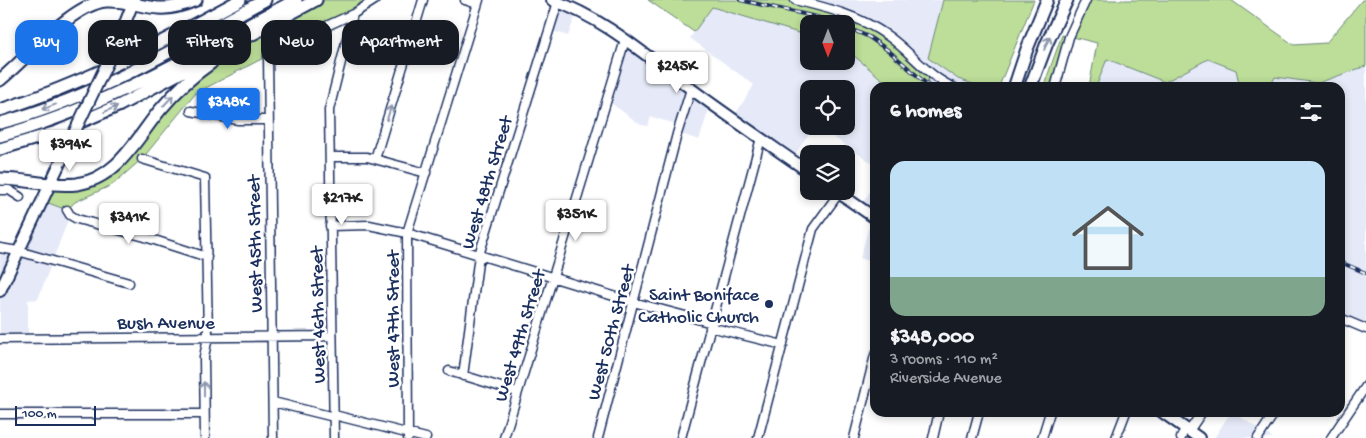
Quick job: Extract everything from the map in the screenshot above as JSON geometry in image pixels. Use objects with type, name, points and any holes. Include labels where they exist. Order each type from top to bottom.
[{"type":"highway","points":[[0,80],[64,21],[79,10],[101,1],[134,1],[150,7],[166,8],[196,0]]},
{"type":"highway","points":[[0,110],[80,82],[240,0]]},
{"type":"highway","points":[[0,123],[54,106],[112,81],[265,0]]},
{"type":"highway","points":[[0,136],[72,112],[122,90],[296,0]]},
{"type":"highway","points":[[0,149],[57,132],[120,105],[316,0]]},
{"type":"highway","points":[[1016,82],[1047,0]]},
{"type":"highway","points":[[1032,82],[1047,43],[1067,0]]},
{"type":"highway","points":[[0,178],[11,178],[50,185],[67,185],[91,181],[108,173],[161,108],[190,79],[227,52],[285,17]]},
{"type":"main road","points":[[0,291],[4,276],[50,185],[120,36],[134,1]]},
{"type":"main road","points":[[555,1],[588,16],[625,40],[800,166]]},
{"type":"main road","points":[[849,200],[870,214]]},
{"type":"main road","points":[[1167,417],[1185,433],[1199,438]]},
{"type":"street","points":[[352,14],[375,0]]},
{"type":"street","points":[[375,159],[423,0]]},
{"type":"street","points":[[465,0],[478,2]]},
{"type":"street","points":[[795,0],[842,12],[861,20],[888,36],[931,73],[945,82]]},
{"type":"street","points":[[1057,82],[1069,37],[1086,0]]},
{"type":"street","name":"West 48th Street","points":[[463,376],[479,255],[555,1]]},
{"type":"street","name":"West 47th Street","points":[[408,436],[407,233],[478,2]]},
{"type":"street","name":"West 45th Street","points":[[273,438],[268,56],[271,51],[352,14]]},
{"type":"street","name":"West 46th Street","points":[[334,438],[329,110],[352,14]]},
{"type":"street","name":"West 49th Street","points":[[504,438],[625,40]]},
{"type":"street","name":"West 50th Street","points":[[598,438],[691,89]]},
{"type":"street","points":[[191,111],[238,120],[268,120]]},
{"type":"street","points":[[681,438],[761,138]]},
{"type":"street","points":[[330,157],[366,157],[426,173]]},
{"type":"street","points":[[142,159],[205,178],[208,337],[204,357],[205,438]]},
{"type":"street","points":[[0,190],[9,190],[20,196]]},
{"type":"street","points":[[758,438],[813,229],[833,200]]},
{"type":"street","points":[[67,210],[70,215],[77,219],[145,237],[207,257]]},
{"type":"street","points":[[330,226],[369,226],[407,233],[633,302],[783,345]]},
{"type":"street","points":[[0,248],[18,251],[129,284]]},
{"type":"street","points":[[1345,320],[1366,329]]},
{"type":"street","name":"Bush Avenue","points":[[0,338],[331,336]]},
{"type":"street","points":[[449,371],[517,392]]},
{"type":"street","points":[[854,438],[870,375]]},
{"type":"street","points":[[1331,438],[1366,386]]},
{"type":"street","points":[[273,402],[408,436],[426,438]]},
{"type":"street","points":[[0,414],[204,414]]},
{"type":"street","points":[[933,438],[938,417]]},
{"type":"street","points":[[972,438],[978,417]]},
{"type":"street","points":[[1042,438],[1048,417]]},
{"type":"street","points":[[1116,438],[1124,417]]},
{"type":"street","points":[[1185,433],[1198,417]]},
{"type":"street","points":[[1258,438],[1272,417]]},
{"type":"shaded area","points":[[720,0],[943,0],[929,58],[958,79],[967,82],[870,82],[870,162],[855,152],[855,145],[845,145],[830,135],[855,135],[855,80],[800,80],[800,135],[808,135],[791,160],[733,118],[754,85],[690,38],[712,7]]},
{"type":"shaded area","points":[[558,2],[577,11],[568,36],[549,30]]},
{"type":"shaded area","points":[[625,40],[711,103],[699,140],[678,133],[680,125],[651,117],[648,126],[641,125],[608,101]]},
{"type":"shaded area","points":[[1107,59],[1165,82],[1098,82]]},
{"type":"shaded area","points":[[1208,59],[1236,70],[1239,82],[1165,82]]},
{"type":"shaded area","points":[[1366,66],[1366,329],[1345,320],[1345,82],[1321,82]]},
{"type":"shaded area","points":[[1275,77],[1311,82],[1273,82]]},
{"type":"shaded area","points":[[870,192],[870,214],[860,207]]},
{"type":"shaded area","points":[[43,201],[67,210],[70,215],[38,299],[28,300],[28,338],[0,339],[0,291],[6,276],[0,276],[0,248],[18,251]]},
{"type":"shaded area","points":[[870,223],[870,261],[860,258]]},
{"type":"shaded area","points":[[1228,417],[1240,417],[1273,438],[1214,438]]},
{"type":"green space","points":[[316,0],[375,0],[332,22],[332,20],[282,20]]},
{"type":"green space","points":[[648,0],[795,0],[844,15],[800,15],[800,33],[712,7],[694,32]]},
{"type":"green space","points":[[943,0],[1034,0],[1001,82],[967,82],[958,79],[928,58]]},
{"type":"green space","points":[[1090,0],[1231,0],[1294,45],[1326,43],[1362,0],[1366,0],[1366,66],[1321,82],[1275,77],[1272,82],[1239,82],[1236,70],[1208,59],[1165,82],[1107,59],[1098,82],[1090,82],[1097,43],[1073,37]]},
{"type":"green space","points":[[855,18],[861,20],[931,73],[927,82],[885,82],[855,57]]},
{"type":"green space","points":[[261,32],[261,59],[251,64],[251,38]]},
{"type":"green space","points":[[1062,35],[1067,36],[1053,82],[1045,82]]},
{"type":"green space","points":[[250,65],[196,93],[142,159],[112,185],[75,202],[67,210],[43,201],[50,185],[102,177],[207,66]]},
{"type":"railway","points":[[740,0],[808,15]]},
{"type":"railway","points":[[855,31],[869,37],[889,51],[924,82]]},
{"type":"railway","points":[[1345,264],[1366,273]]},
{"type":"place","name":"Saint Boniface Catholic Church","points":[[769,304]]}]
